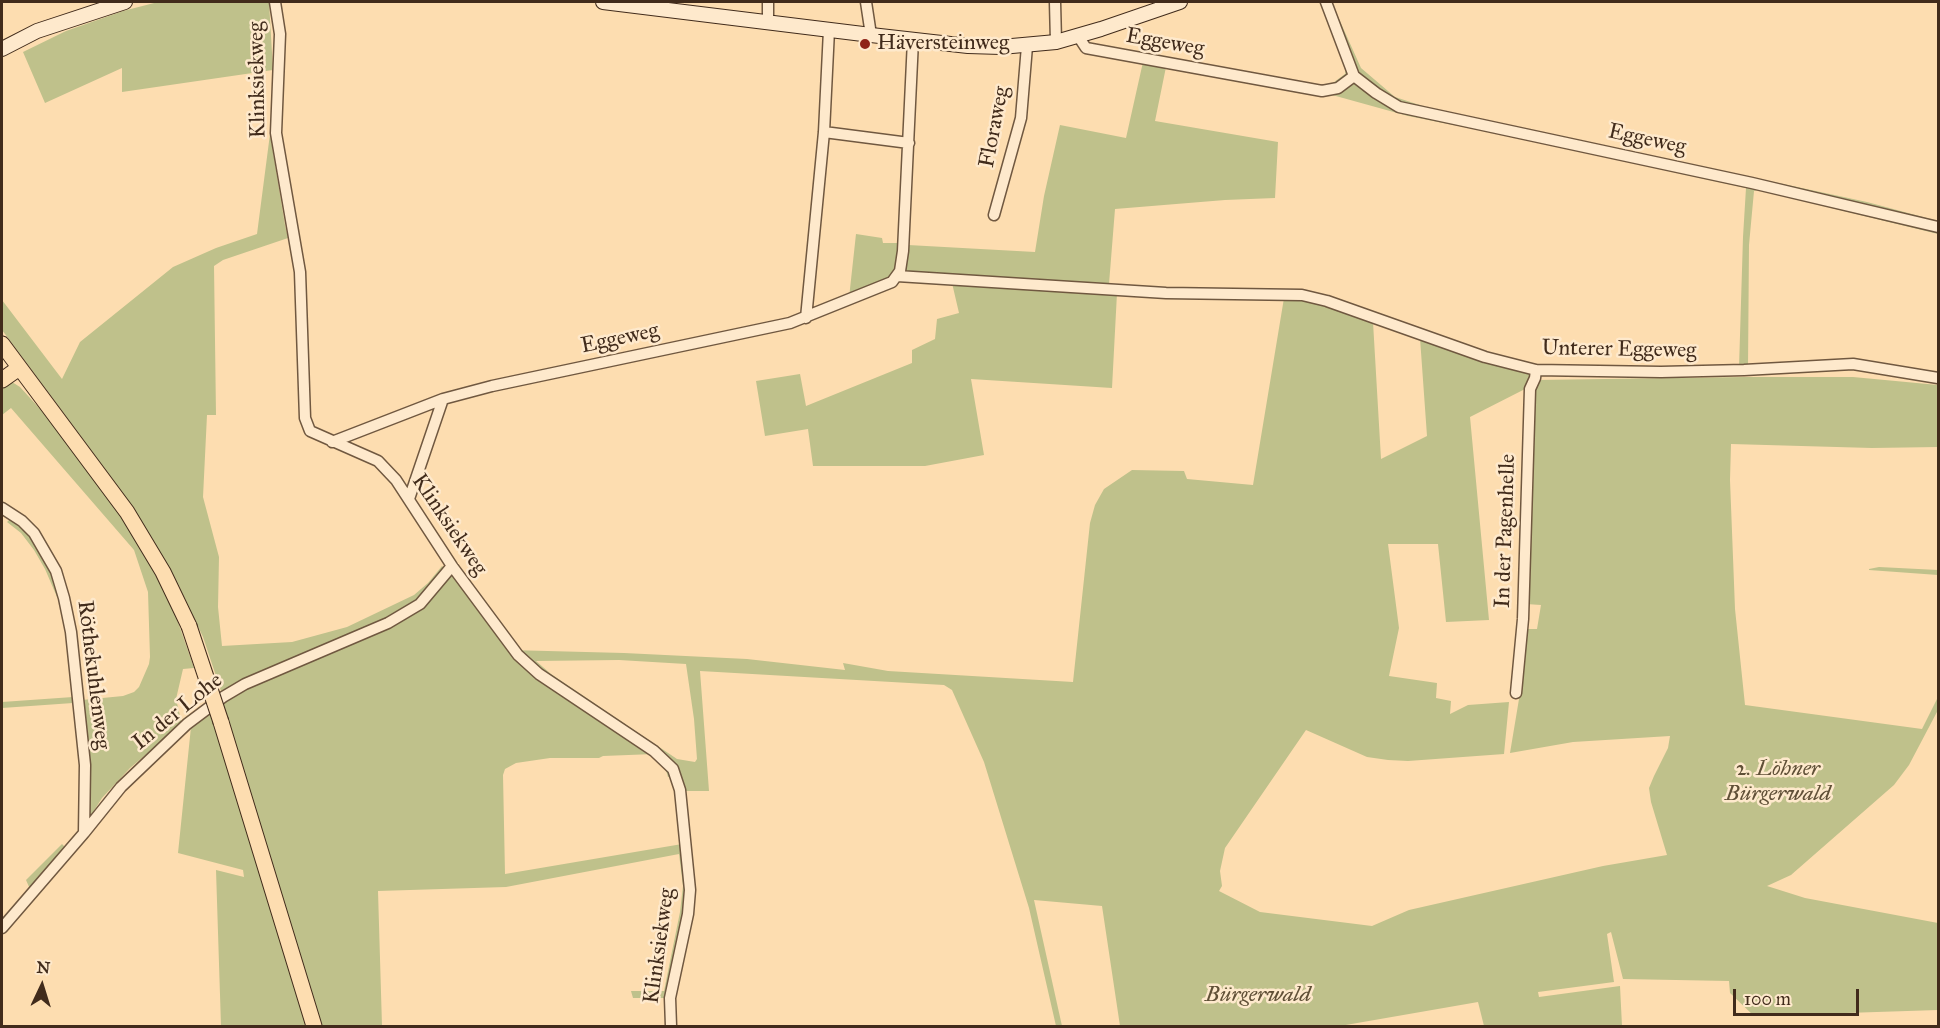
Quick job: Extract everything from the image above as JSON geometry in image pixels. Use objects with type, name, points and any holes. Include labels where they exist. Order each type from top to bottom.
[{"type":"main road","points":[[2,50],[37,31],[125,2]]},
{"type":"main road","points":[[603,2],[645,4],[768,23],[968,46],[1027,46],[1056,42],[1180,2]]},
{"type":"main road","points":[[2,344],[11,364],[127,512],[163,572],[189,626],[221,722],[314,1026]]},
{"type":"main road","points":[[2,380],[11,364]]},
{"type":"street","name":"Klinksiekweg","points":[[275,2],[280,34],[276,133],[300,272],[305,418],[310,431],[378,461],[396,480],[452,566],[518,655],[532,668],[654,751],[673,769],[680,790],[690,890],[670,998],[671,1026]]},
{"type":"street","points":[[768,2],[768,23]]},
{"type":"street","points":[[866,2],[871,35]]},
{"type":"street","points":[[1055,2],[1056,42]]},
{"type":"street","points":[[1326,2],[1354,76]]},
{"type":"street","points":[[806,318],[824,132],[829,30]]},
{"type":"street","name":"Eggeweg","points":[[1078,36],[1086,48],[1322,91],[1338,88],[1354,76],[1399,107],[1741,180],[1938,227]]},
{"type":"street","points":[[897,276],[901,268],[903,251],[914,40]]},
{"type":"street","name":"Floraweg","points":[[994,215],[1022,118],[1027,46]]},
{"type":"street","points":[[824,132],[909,143]]},
{"type":"street","name":"Eggeweg","points":[[332,442],[443,399],[790,323],[889,284],[897,276]]},
{"type":"street","name":"Unterer Eggeweg","points":[[897,276],[1166,292],[1302,295],[1327,301],[1485,357],[1536,370],[1720,371],[1854,364],[1938,378]]},
{"type":"street","name":"In der Pagenhelle","points":[[1516,693],[1523,619],[1530,389],[1536,370]]},
{"type":"street","points":[[409,499],[443,399]]},
{"type":"street","name":"Röthekuhlenweg","points":[[2,508],[22,521],[34,533],[56,571],[64,598],[71,632],[85,765],[84,833]]},
{"type":"street","name":"In der Lohe","points":[[2,928],[121,787],[187,724],[245,684],[388,623],[420,604],[452,566]]},
{"type":"green space","points":[[158,2],[269,2],[273,70],[122,92],[122,68],[45,103],[23,52],[66,31],[123,11]]},
{"type":"green space","points":[[1335,10],[1361,68],[1395,97],[1429,108],[1867,202],[1938,221],[1938,234],[1758,190],[1754,191],[1749,245],[1748,367],[1821,361],[1938,382],[1854,370],[1744,375],[1531,373],[1527,388],[1470,417],[1489,620],[1446,622],[1438,544],[1388,544],[1399,628],[1389,676],[1437,683],[1436,698],[1451,701],[1450,714],[1468,705],[1509,702],[1504,754],[1408,761],[1388,760],[1367,757],[1306,730],[1225,848],[1220,871],[1222,886],[1219,891],[1260,912],[1372,926],[1409,910],[1603,866],[1667,855],[1649,788],[1668,748],[1670,736],[1573,742],[1510,753],[1520,693],[1525,629],[1537,629],[1541,605],[1526,604],[1532,393],[1536,380],[1853,377],[1938,385],[1938,447],[1872,448],[1731,444],[1730,480],[1735,609],[1745,705],[1922,729],[1938,697],[1938,710],[1909,765],[1894,785],[1791,875],[1767,886],[1805,898],[1938,923],[1938,1010],[1754,1016],[1730,993],[1729,981],[1623,979],[1611,932],[1607,934],[1614,982],[1538,992],[1539,997],[1620,986],[1622,1026],[1484,1026],[1478,1002],[1340,1026],[1120,1026],[1102,906],[1034,900],[1062,1026],[1056,1026],[1029,908],[984,762],[952,690],[944,685],[700,671],[709,791],[683,791],[678,776],[668,777],[664,764],[654,754],[599,758],[550,758],[516,763],[505,769],[503,775],[505,874],[688,843],[691,891],[671,998],[673,1026],[666,1026],[664,998],[633,998],[631,991],[664,991],[683,886],[679,854],[506,887],[378,891],[382,1026],[221,1026],[216,870],[244,877],[243,870],[178,853],[191,727],[240,692],[237,683],[221,691],[203,637],[179,586],[152,538],[122,492],[2,330],[2,300],[62,379],[80,342],[173,267],[216,248],[257,234],[270,134],[288,238],[223,260],[214,266],[216,415],[207,415],[203,497],[219,557],[218,607],[222,646],[292,642],[347,627],[414,595],[442,566],[462,585],[509,650],[747,659],[845,670],[843,663],[888,671],[1073,682],[1090,523],[1095,505],[1104,489],[1132,470],[1184,471],[1187,479],[1253,485],[1284,298],[1117,293],[1112,388],[971,379],[984,455],[925,466],[813,466],[808,429],[765,436],[756,381],[800,374],[806,406],[912,363],[912,350],[935,339],[937,319],[959,313],[952,283],[900,282],[908,245],[1035,252],[1044,196],[1060,125],[1126,138],[1143,62],[1166,67],[1155,121],[1278,142],[1275,198],[1115,209],[1109,284],[1165,289],[1287,291],[1489,354],[1533,364],[1739,368],[1746,188],[1408,116],[1325,93],[1330,85],[1345,74],[1346,67],[1325,13]],"holes":[[[1373,322],[1420,338],[1427,436],[1381,459]],[[619,660],[686,664],[694,719],[697,759],[695,762],[677,759],[551,674],[536,661]]]},
{"type":"green space","points":[[856,234],[882,238],[883,243],[897,243],[900,251],[896,274],[849,298]]},
{"type":"green space","points":[[12,382],[20,387],[41,410],[117,507],[141,546],[172,605],[194,668],[183,669],[176,699],[182,724],[130,768],[102,798],[88,820],[82,700],[123,696],[134,692],[139,687],[150,657],[148,592],[134,550],[11,408],[2,415],[2,386]]},
{"type":"green space","points":[[10,519],[30,536],[52,572],[60,596],[57,597],[34,550],[21,533],[7,522]]},
{"type":"green space","points":[[1879,567],[1938,570],[1938,575],[1869,570]]},
{"type":"green space","points":[[73,697],[73,703],[2,708],[2,702]]},
{"type":"green space","points":[[62,844],[65,847],[63,850],[30,889],[26,880]]},
{"type":"place","name":"Häversteinweg","points":[[865,44]]},
{"type":"park label","name":"2. Löhner Bürgerwald","points":[[1778,782]]},
{"type":"park label","name":"Bürgerwald","points":[[1258,996]]}]
